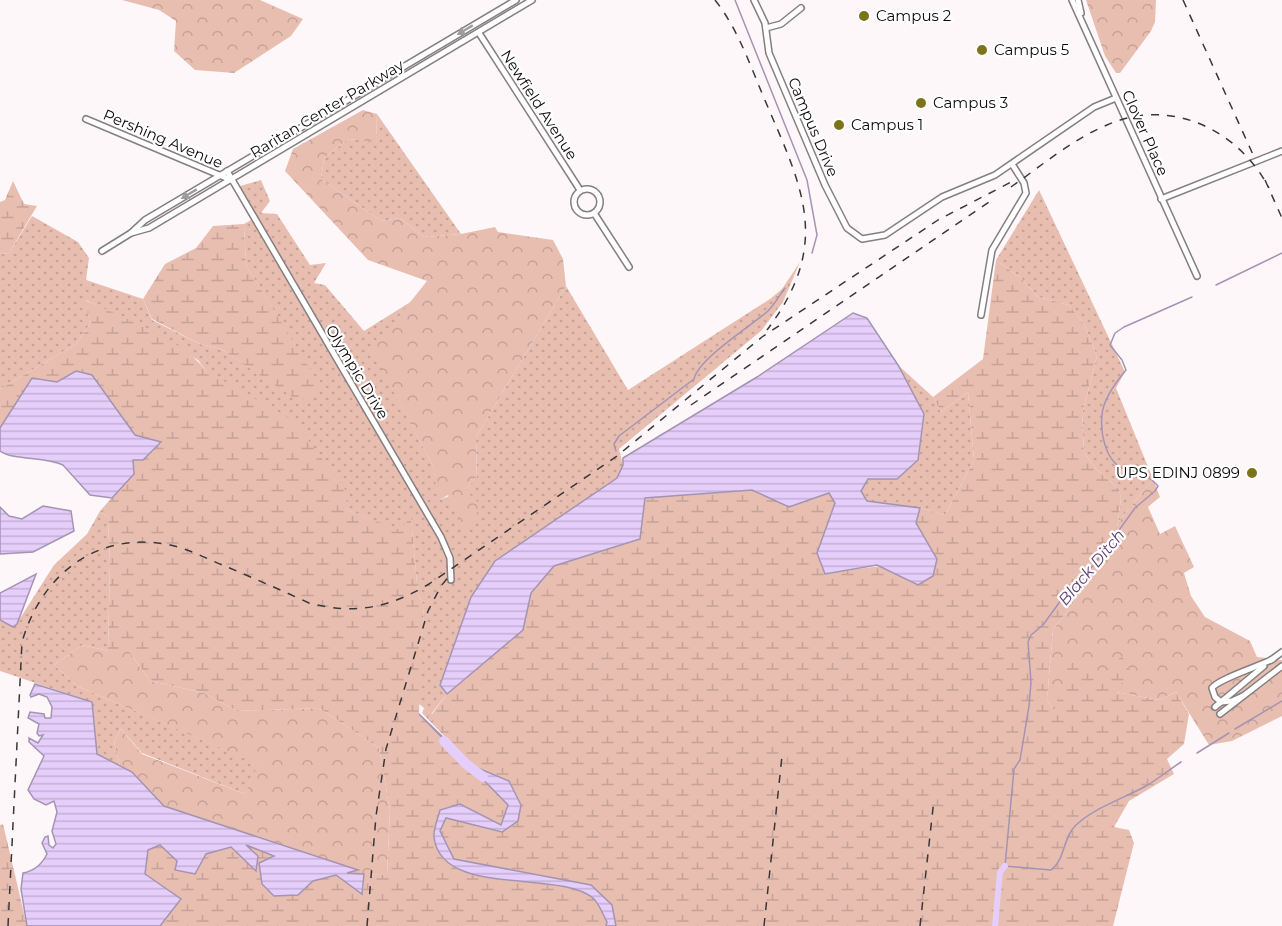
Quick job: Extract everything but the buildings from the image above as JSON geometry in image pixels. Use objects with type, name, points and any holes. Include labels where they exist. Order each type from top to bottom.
[{"type":"street","name":"Raritan Center Parkway","points":[[102,251],[131,233],[145,220],[516,0]]},
{"type":"street","name":"Raritan Center Parkway","points":[[131,233],[149,228],[532,0]]},
{"type":"street","name":"Campus Drive","points":[[754,0],[766,28],[768,50],[827,189],[850,232],[866,239],[882,236],[939,199],[972,187],[1012,164]]},
{"type":"street","name":"Clover Place","points":[[1074,1],[1197,276]]},
{"type":"street","points":[[766,28],[781,24],[801,8]]},
{"type":"street","name":"Newfield Avenue","points":[[479,33],[580,190]]},
{"type":"street","points":[[981,315],[992,250],[1026,193],[1024,183],[1012,164],[1094,107],[1116,98]]},
{"type":"street","name":"Pershing Avenue","points":[[87,119],[231,180]]},
{"type":"street","points":[[1161,199],[1282,152]]},
{"type":"street","name":"Olympic Drive","points":[[227,171],[441,537],[450,558],[452,580]]},
{"type":"street","name":"Newfield Avenue","points":[[590,189],[598,194],[600,205],[594,213],[584,215],[575,208],[574,199],[580,190],[590,189]]},
{"type":"street","name":"Newfield Avenue","points":[[594,213],[629,267]]},
{"type":"street","points":[[1215,707],[1282,652]]},
{"type":"street","points":[[1221,702],[1214,694],[1215,684],[1273,659]]},
{"type":"street","points":[[1220,714],[1282,666]]},
{"type":"street","points":[[1221,702],[1232,701],[1243,696]]},
{"type":"green space","points":[[122,0],[260,0],[303,19],[291,36],[234,73],[195,70],[174,51],[176,21],[159,10]]},
{"type":"green space","points":[[1086,0],[1156,0],[1155,22],[1151,31],[1120,73],[1116,73],[1105,56]]},
{"type":"green space","points":[[363,110],[377,114],[376,142],[348,139],[324,158],[321,179],[381,221],[400,218],[424,237],[461,234],[495,227],[498,232],[553,240],[563,259],[566,286],[476,437],[477,477],[465,490],[481,505],[466,535],[448,495],[438,501],[433,466],[372,350],[427,281],[368,260],[285,171],[293,149]]},
{"type":"green space","points":[[377,114],[461,234],[424,237],[400,218],[381,221],[321,179],[324,158],[348,139],[376,141]]},
{"type":"green space","points":[[261,180],[270,201],[261,213],[277,214],[310,265],[326,263],[314,283],[325,285],[364,331],[412,301],[373,350],[433,466],[439,500],[465,490],[477,477],[476,437],[566,286],[628,390],[770,299],[782,289],[800,262],[783,302],[761,331],[619,449],[623,465],[617,478],[495,561],[440,684],[447,694],[431,714],[418,703],[424,606],[418,594],[411,517],[400,531],[345,509],[206,371],[198,360],[86,300],[90,324],[76,344],[0,389],[0,254],[9,253],[32,216],[78,242],[89,258],[86,280],[143,299],[152,320],[200,344],[221,349],[300,401],[320,387],[246,265],[244,224],[251,220],[233,188]]},
{"type":"green space","points":[[13,181],[24,204],[37,206],[9,253],[0,254],[0,202],[5,200]]},
{"type":"green space","points":[[1039,190],[1125,372],[1116,388],[1153,479],[1118,522],[1121,498],[1119,489],[1096,469],[1084,453],[1082,414],[1097,356],[1084,324],[1069,305],[1038,297],[1022,279],[996,260]]},
{"type":"green space","points":[[244,224],[246,265],[321,387],[300,402],[221,349],[200,344],[152,319],[143,299],[165,264],[196,248],[213,226]]},
{"type":"green space","points":[[996,260],[1022,279],[1038,297],[1069,305],[1084,324],[1097,356],[1082,414],[1084,453],[1096,469],[1119,489],[1121,498],[1115,546],[1053,630],[1047,700],[1054,711],[1070,659],[1099,677],[1122,656],[1130,670],[1116,692],[1159,700],[1176,692],[1189,714],[1184,744],[1167,759],[1174,774],[1129,801],[1114,827],[1129,830],[1134,843],[1113,926],[616,926],[612,905],[591,885],[454,859],[440,831],[446,818],[501,832],[518,821],[509,781],[473,766],[422,713],[424,708],[432,714],[447,694],[523,630],[531,593],[554,566],[640,539],[645,498],[752,490],[789,507],[829,493],[835,503],[817,553],[825,573],[937,559],[916,523],[920,508],[945,515],[974,460],[968,392],[941,412],[933,397],[983,359]]},
{"type":"green space","points":[[85,300],[167,339],[196,359],[206,371],[293,420],[350,496],[345,509],[400,530],[411,516],[418,594],[424,606],[419,714],[508,805],[501,825],[461,804],[440,810],[434,837],[441,856],[457,869],[478,876],[554,885],[576,890],[595,900],[607,922],[606,926],[160,926],[181,899],[145,874],[148,850],[160,845],[178,861],[231,847],[256,870],[245,844],[275,857],[298,895],[313,881],[336,875],[363,893],[364,874],[387,875],[390,810],[379,748],[319,708],[237,711],[204,693],[150,681],[129,651],[108,651],[110,564],[108,517],[100,511],[133,474],[133,460],[161,443],[135,435],[92,375],[76,371],[57,382],[32,378],[0,428],[0,389],[76,344],[90,324]]},
{"type":"green space","points":[[898,365],[933,397],[941,412],[968,392],[974,460],[945,515],[920,508],[867,501],[861,491],[868,479],[897,479],[924,414]]},
{"type":"green space","points":[[1153,479],[1160,497],[1148,507],[1160,534],[1175,526],[1194,567],[1184,573],[1191,596],[1205,617],[1250,641],[1257,657],[1282,660],[1282,716],[1232,741],[1209,745],[1176,692],[1159,700],[1116,692],[1099,677],[1054,711],[1047,700],[1053,630],[1115,546],[1118,522]]},
{"type":"green space","points":[[100,511],[108,517],[110,564],[108,651],[82,645],[54,665],[77,686],[259,764],[245,794],[142,753],[121,729],[114,742],[120,766],[97,754],[92,702],[0,671],[0,593],[36,574],[19,620],[54,565],[87,534]]},
{"type":"green space","points":[[82,645],[108,651],[129,651],[150,681],[204,693],[237,711],[319,708],[379,748],[390,810],[387,875],[343,874],[357,870],[164,806],[132,772],[120,766],[114,742],[121,729],[142,754],[245,794],[258,764],[77,686],[54,665]]},
{"type":"green space","points":[[3,824],[27,926],[0,926],[0,825]]},
{"type":"shaded area","points":[[853,313],[867,318],[898,365],[924,414],[918,460],[897,479],[868,479],[861,491],[867,501],[920,508],[916,523],[937,559],[933,576],[918,585],[877,565],[825,574],[817,553],[835,503],[829,493],[789,507],[752,490],[645,498],[640,539],[554,566],[531,593],[523,630],[447,694],[440,685],[471,597],[495,561],[617,478],[623,465],[623,458],[757,377]]},
{"type":"shaded area","points":[[76,371],[92,375],[135,435],[161,442],[143,460],[133,460],[134,474],[112,498],[90,495],[63,465],[47,460],[14,456],[0,451],[0,428],[32,378],[57,382]]},
{"type":"shaded area","points":[[43,506],[71,511],[74,531],[33,552],[0,554],[0,507],[9,516],[22,519]]},
{"type":"shaded area","points":[[36,574],[17,624],[13,627],[0,620],[0,593]]},
{"type":"shaded area","points":[[35,684],[92,702],[97,754],[132,772],[164,806],[358,870],[347,873],[364,874],[362,894],[336,875],[313,881],[298,895],[274,896],[262,884],[259,863],[274,856],[246,845],[258,856],[256,871],[231,847],[206,854],[195,874],[175,870],[177,861],[160,845],[148,850],[145,874],[181,899],[160,926],[27,926],[21,889],[23,873],[34,869],[45,858],[47,854],[42,843],[45,837],[48,836],[49,845],[53,848],[56,844],[52,831],[57,812],[54,801],[46,805],[34,799],[28,790],[44,756],[29,742],[29,738],[38,743],[43,735],[39,736],[37,733],[39,724],[28,718],[30,712],[44,714],[45,718],[51,718],[52,707],[47,697],[39,694],[31,697]]},
{"type":"shaded area","points":[[419,714],[473,766],[509,781],[521,805],[518,821],[502,832],[446,818],[440,831],[454,859],[591,885],[612,905],[616,926],[606,926],[607,922],[595,900],[576,890],[478,875],[457,868],[441,856],[434,837],[440,810],[460,804],[501,825],[508,805]]},
{"type":"waterway","points":[[735,0],[807,180],[817,235],[812,253]]},
{"type":"waterway","name":"Black Ditch","points":[[1216,285],[1282,253]]},
{"type":"waterway","points":[[616,451],[614,444],[619,436],[694,379],[705,362],[768,311],[785,288]]},
{"type":"waterway","name":"Black Ditch","points":[[1181,762],[1146,786],[1101,808],[1076,825],[1056,866],[1051,870],[1005,866],[1014,769],[1020,760],[1029,706],[1031,682],[1028,642],[1031,635],[1043,625],[1075,581],[1093,566],[1135,508],[1158,486],[1145,476],[1116,464],[1111,459],[1105,445],[1102,429],[1103,409],[1111,391],[1126,370],[1122,360],[1110,345],[1115,333],[1124,327],[1192,297]]},
{"type":"waterway","points":[[1235,729],[1282,701]]},
{"type":"waterway","points":[[1197,753],[1229,733]]},
{"type":"waterway","points":[[444,741],[465,763],[483,777]]},
{"type":"waterway","name":"Black Ditch","points":[[995,926],[1000,872],[1005,866]]},
{"type":"railway","points":[[715,0],[737,35],[778,130],[799,188],[804,215],[805,242],[800,270],[787,299],[767,330]]},
{"type":"railway","points":[[1183,0],[1255,159]]},
{"type":"railway","points":[[1011,187],[1058,153],[1094,131],[1131,117],[1155,115],[1178,117],[1200,124],[1221,135],[1239,149],[1256,167],[1269,188]]},
{"type":"railway","points":[[8,926],[22,642],[43,596],[58,578],[76,563],[96,551],[119,544],[143,542],[184,549],[309,603],[325,607],[356,609],[400,599],[429,584],[617,456],[762,337],[938,220],[1015,180]]},
{"type":"railway","points":[[1265,180],[1282,218]]},
{"type":"railway","points":[[691,405],[989,202]]},
{"type":"railway","points":[[367,926],[376,816],[386,749],[428,611],[441,586],[450,575]]},
{"type":"railway","points":[[764,926],[782,756]]},
{"type":"railway","points":[[920,926],[934,799]]},
{"type":"place","name":"Campus 2","points":[[864,16]]},
{"type":"place","name":"Campus 5","points":[[982,50]]},
{"type":"place","name":"Campus 3","points":[[921,103]]},
{"type":"place","name":"Campus 1","points":[[839,125]]},
{"type":"place","name":"UPS EDINJ 0899","points":[[1252,473]]}]
